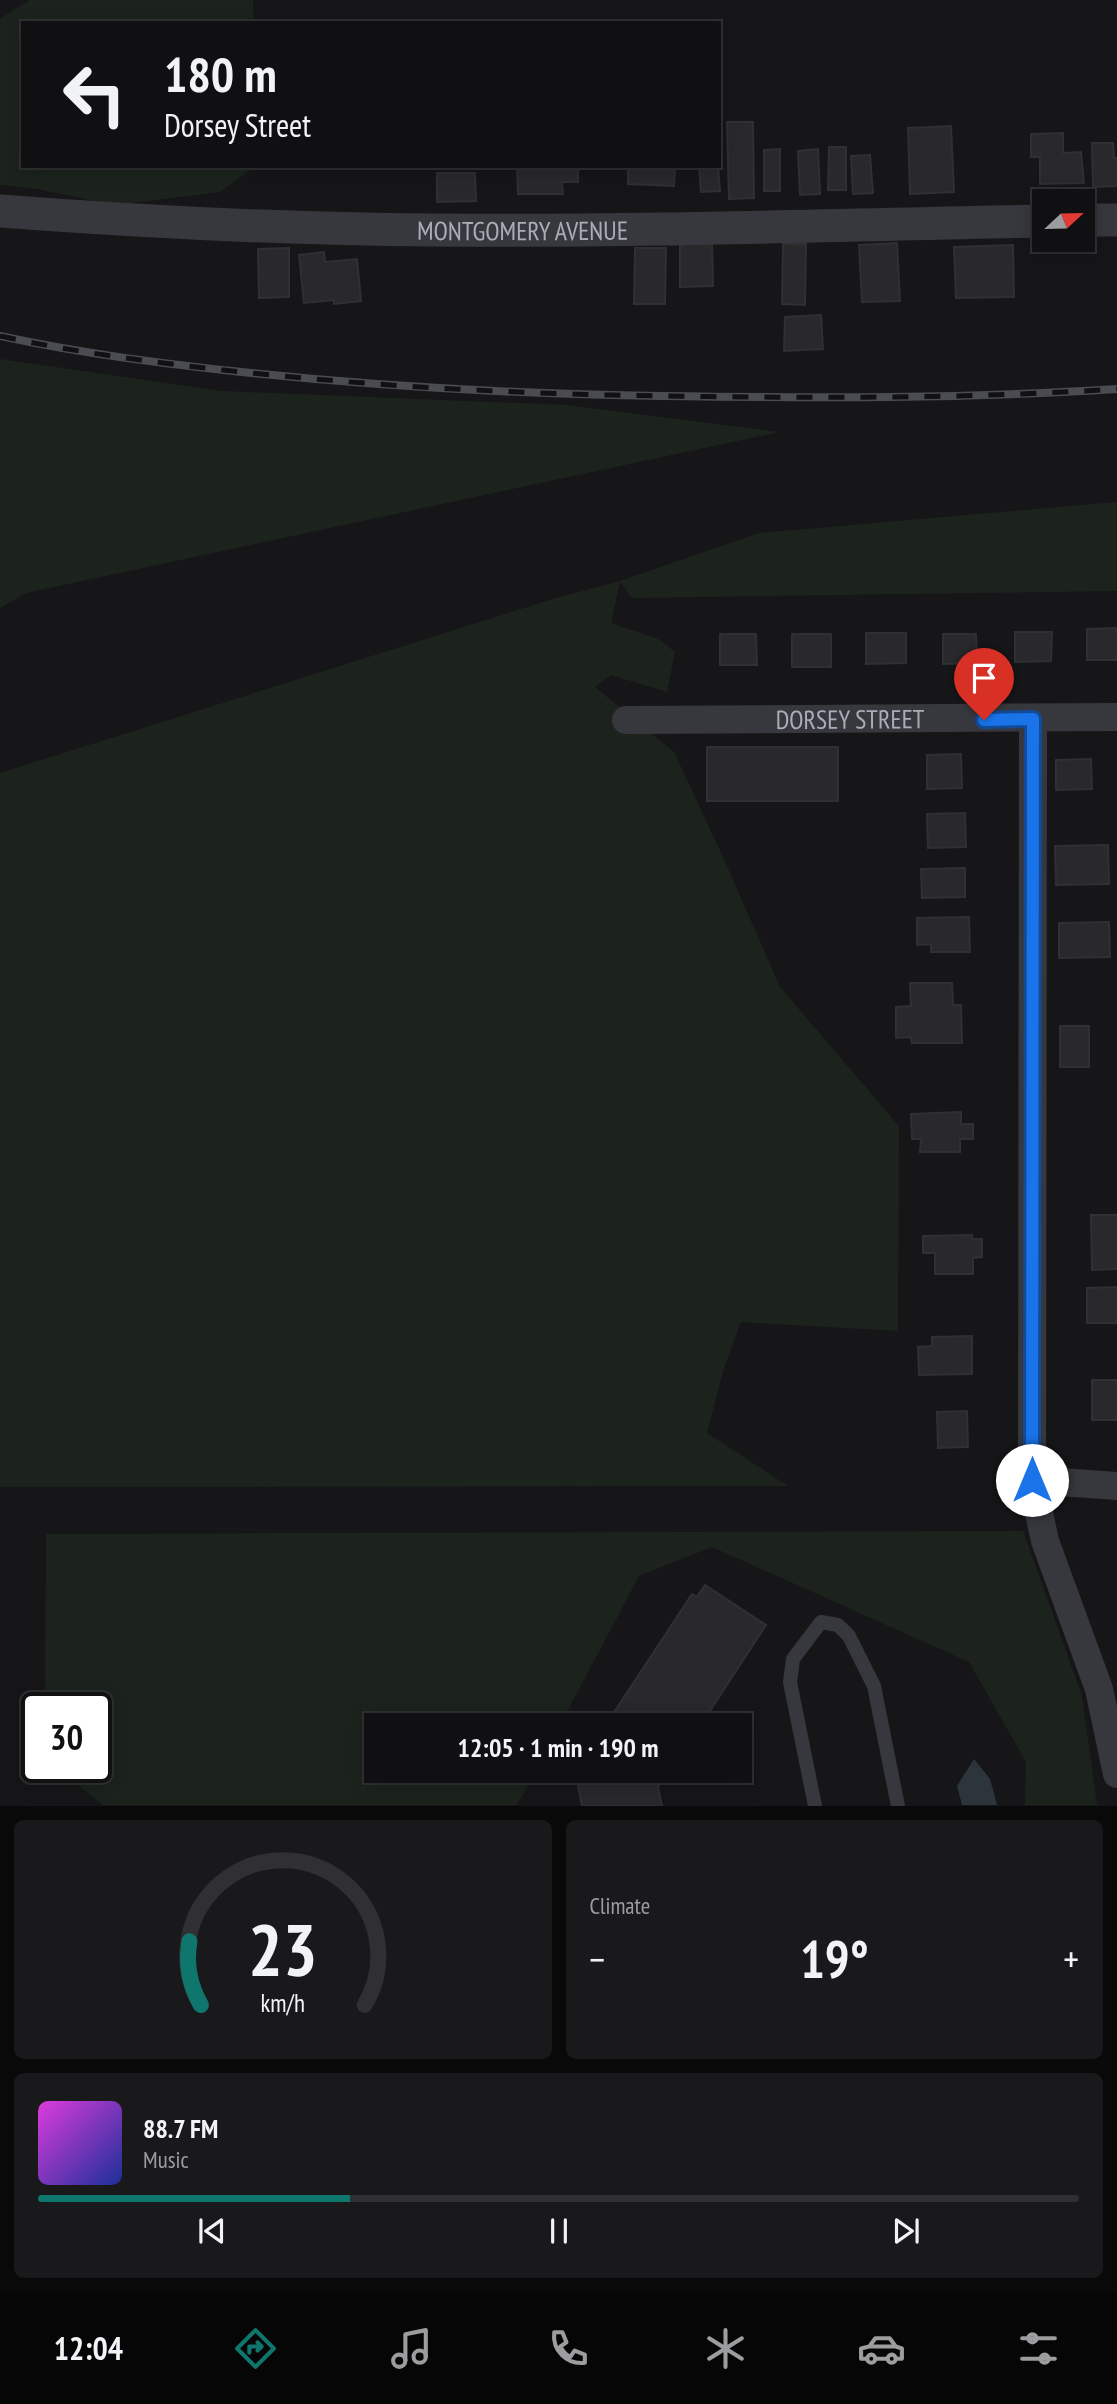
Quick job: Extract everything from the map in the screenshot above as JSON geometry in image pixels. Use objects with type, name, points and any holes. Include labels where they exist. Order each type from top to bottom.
[{"type":"street","name":"MONTGOMERY AVENUE","points":[[0,211],[139,221],[431,230],[738,228],[1032,221]]},
{"type":"street","points":[[1096,220],[1117,220]]},
{"type":"street","name":"DORSEY STREET","points":[[626,720],[1117,717]]},
{"type":"street","points":[[1033,719],[1032,1480],[1045,1541],[1099,1689],[1117,1774]]},
{"type":"street","points":[[1032,1480],[1117,1486]]},
{"type":"lane","points":[[815,1805],[790,1682],[793,1659],[821,1622],[838,1625],[849,1636],[874,1686],[898,1805]]},
{"type":"shaded area","points":[[30,0],[253,0],[254,21],[21,21],[21,168],[253,168],[220,192],[114,205],[38,189],[0,185],[0,19]]},
{"type":"shaded area","points":[[0,359],[222,391],[567,405],[779,432],[26,593],[0,608]]},
{"type":"shaded area","points":[[1117,502],[1117,591],[632,598],[620,582],[611,623],[658,639],[675,652],[667,692],[611,675],[595,687],[674,752],[780,987],[899,1126],[898,1331],[741,1322],[724,1368],[707,1433],[788,1486],[0,1487],[0,773],[556,598],[620,581],[759,533]]},
{"type":"shaded area","points":[[1023,1531],[1082,1696],[1097,1805],[1025,1805],[1026,1762],[969,1662],[712,1547],[639,1576],[566,1713],[364,1713],[364,1783],[529,1783],[517,1805],[103,1805],[75,1783],[112,1783],[112,1692],[45,1692],[46,1534]]},
{"type":"shaded area","points":[[974,1759],[990,1779],[997,1805],[962,1805],[957,1786]]},
{"type":"building","points":[[727,122],[753,122],[754,198],[729,199]]},
{"type":"building","points":[[951,126],[954,192],[910,194],[908,128]]},
{"type":"building","points":[[1063,133],[1063,153],[1081,152],[1084,183],[1040,184],[1040,157],[1031,157],[1031,134]]},
{"type":"building","points":[[1092,143],[1113,143],[1114,158],[1117,158],[1117,186],[1093,187]]},
{"type":"building","points":[[829,147],[846,147],[846,190],[828,190]]},
{"type":"building","points":[[780,149],[780,191],[764,191],[764,150]]},
{"type":"building","points":[[818,149],[820,194],[800,195],[798,151]]},
{"type":"building","points":[[870,155],[873,193],[853,194],[851,156]]},
{"type":"building","points":[[517,168],[578,168],[578,182],[562,182],[563,194],[518,194]]},
{"type":"building","points":[[628,168],[675,168],[674,186],[628,184]]},
{"type":"building","points":[[699,168],[718,168],[720,191],[701,192]]},
{"type":"building","points":[[437,173],[475,173],[476,201],[437,202]]},
{"type":"building","points":[[712,242],[713,286],[680,287],[680,243]]},
{"type":"building","points":[[897,243],[900,301],[862,302],[859,245]]},
{"type":"building","points":[[783,244],[806,244],[805,305],[782,304]]},
{"type":"building","points":[[1013,245],[1014,297],[956,298],[954,247]]},
{"type":"building","points":[[289,248],[289,297],[259,298],[258,249]]},
{"type":"building","points":[[635,248],[666,248],[665,304],[634,304]]},
{"type":"building","points":[[324,252],[325,262],[357,259],[361,301],[304,303],[299,255]]},
{"type":"building","points":[[821,315],[823,349],[784,351],[785,317]]},
{"type":"building","points":[[1117,628],[1117,660],[1087,660],[1087,629]]},
{"type":"building","points":[[1015,632],[1052,632],[1051,661],[1015,662]]},
{"type":"building","points":[[866,633],[906,633],[906,663],[866,664]]},
{"type":"building","points":[[720,634],[756,634],[757,665],[720,665]]},
{"type":"building","points":[[792,634],[831,634],[831,667],[792,667]]},
{"type":"building","points":[[943,634],[976,634],[977,663],[943,664]]},
{"type":"building","points":[[707,747],[838,747],[838,801],[707,801]]},
{"type":"building","points":[[961,754],[962,788],[927,789],[927,755]]},
{"type":"building","points":[[1091,759],[1092,789],[1056,790],[1056,760]]},
{"type":"building","points":[[965,813],[966,847],[928,848],[927,814]]},
{"type":"building","points":[[1108,845],[1109,884],[1056,885],[1055,846]]},
{"type":"building","points":[[965,868],[965,897],[922,898],[921,869]]},
{"type":"building","points":[[969,917],[970,952],[931,952],[931,944],[917,945],[917,918]]},
{"type":"building","points":[[1109,922],[1110,957],[1059,958],[1059,923]]},
{"type":"building","points":[[910,983],[952,983],[953,1005],[961,1005],[962,1043],[912,1043],[911,1037],[896,1038],[896,1007],[911,1006]]},
{"type":"building","points":[[1060,1026],[1089,1026],[1089,1067],[1060,1067]]},
{"type":"building","points":[[961,1112],[961,1124],[973,1124],[973,1139],[960,1139],[960,1152],[920,1152],[921,1139],[912,1139],[911,1114]]},
{"type":"building","points":[[1091,1215],[1117,1215],[1117,1269],[1092,1270]]},
{"type":"building","points":[[972,1235],[972,1239],[982,1239],[982,1257],[973,1258],[973,1274],[935,1274],[935,1253],[923,1253],[923,1236]]},
{"type":"building","points":[[1117,1287],[1117,1323],[1087,1323],[1087,1288]]},
{"type":"building","points":[[972,1336],[972,1374],[919,1375],[918,1347],[932,1346],[932,1337]]},
{"type":"building","points":[[1092,1380],[1117,1380],[1117,1420],[1092,1420]]},
{"type":"building","points":[[967,1411],[968,1447],[938,1448],[937,1412]]},
{"type":"building","points":[[705,1585],[766,1625],[708,1713],[614,1713],[692,1594],[697,1597]]},
{"type":"building","points":[[577,1783],[661,1783],[658,1787],[662,1806],[582,1806]]},
{"type":"railway","points":[[0,336],[93,353],[219,370],[507,392],[832,397],[1003,395],[1117,389]]},
{"type":"route","points":[[984,720],[1033,719],[1032,1480]]}]
